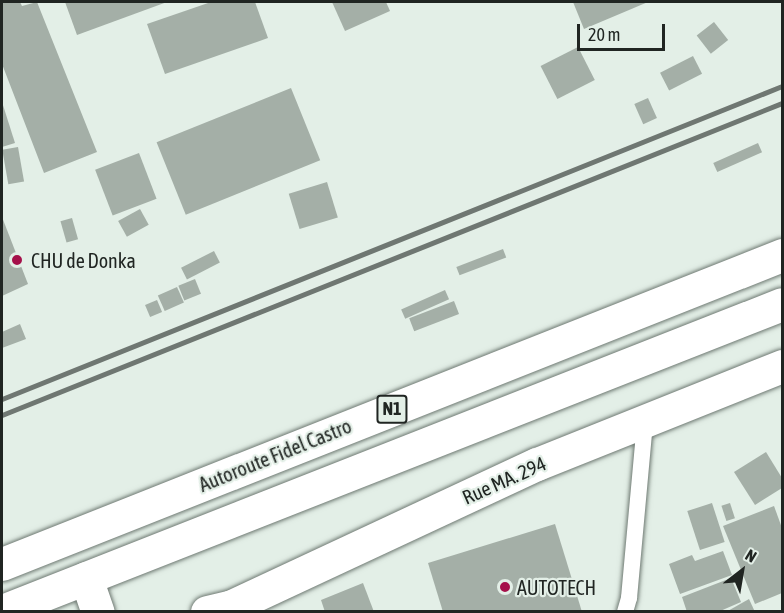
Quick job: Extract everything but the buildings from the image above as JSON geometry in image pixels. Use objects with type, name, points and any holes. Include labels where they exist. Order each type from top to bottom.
[{"type":"main road","name":"Autoroute Fidel Castro","points":[[2,564],[783,255]]},
{"type":"main road","name":"N1","points":[[2,611],[783,304]]},
{"type":"main road","name":"Rue MA. 294","points":[[224,610],[537,464],[783,366]]},
{"type":"main road","points":[[86,578],[98,612]]},
{"type":"lane","points":[[625,612],[629,598],[645,421]]},
{"type":"railway","points":[[2,399],[782,86]]},
{"type":"railway","points":[[2,415],[782,103]]},
{"type":"place","name":"CHU de Donka","points":[[17,260]]},
{"type":"place","name":"AUTOTECH","points":[[505,587]]}]
